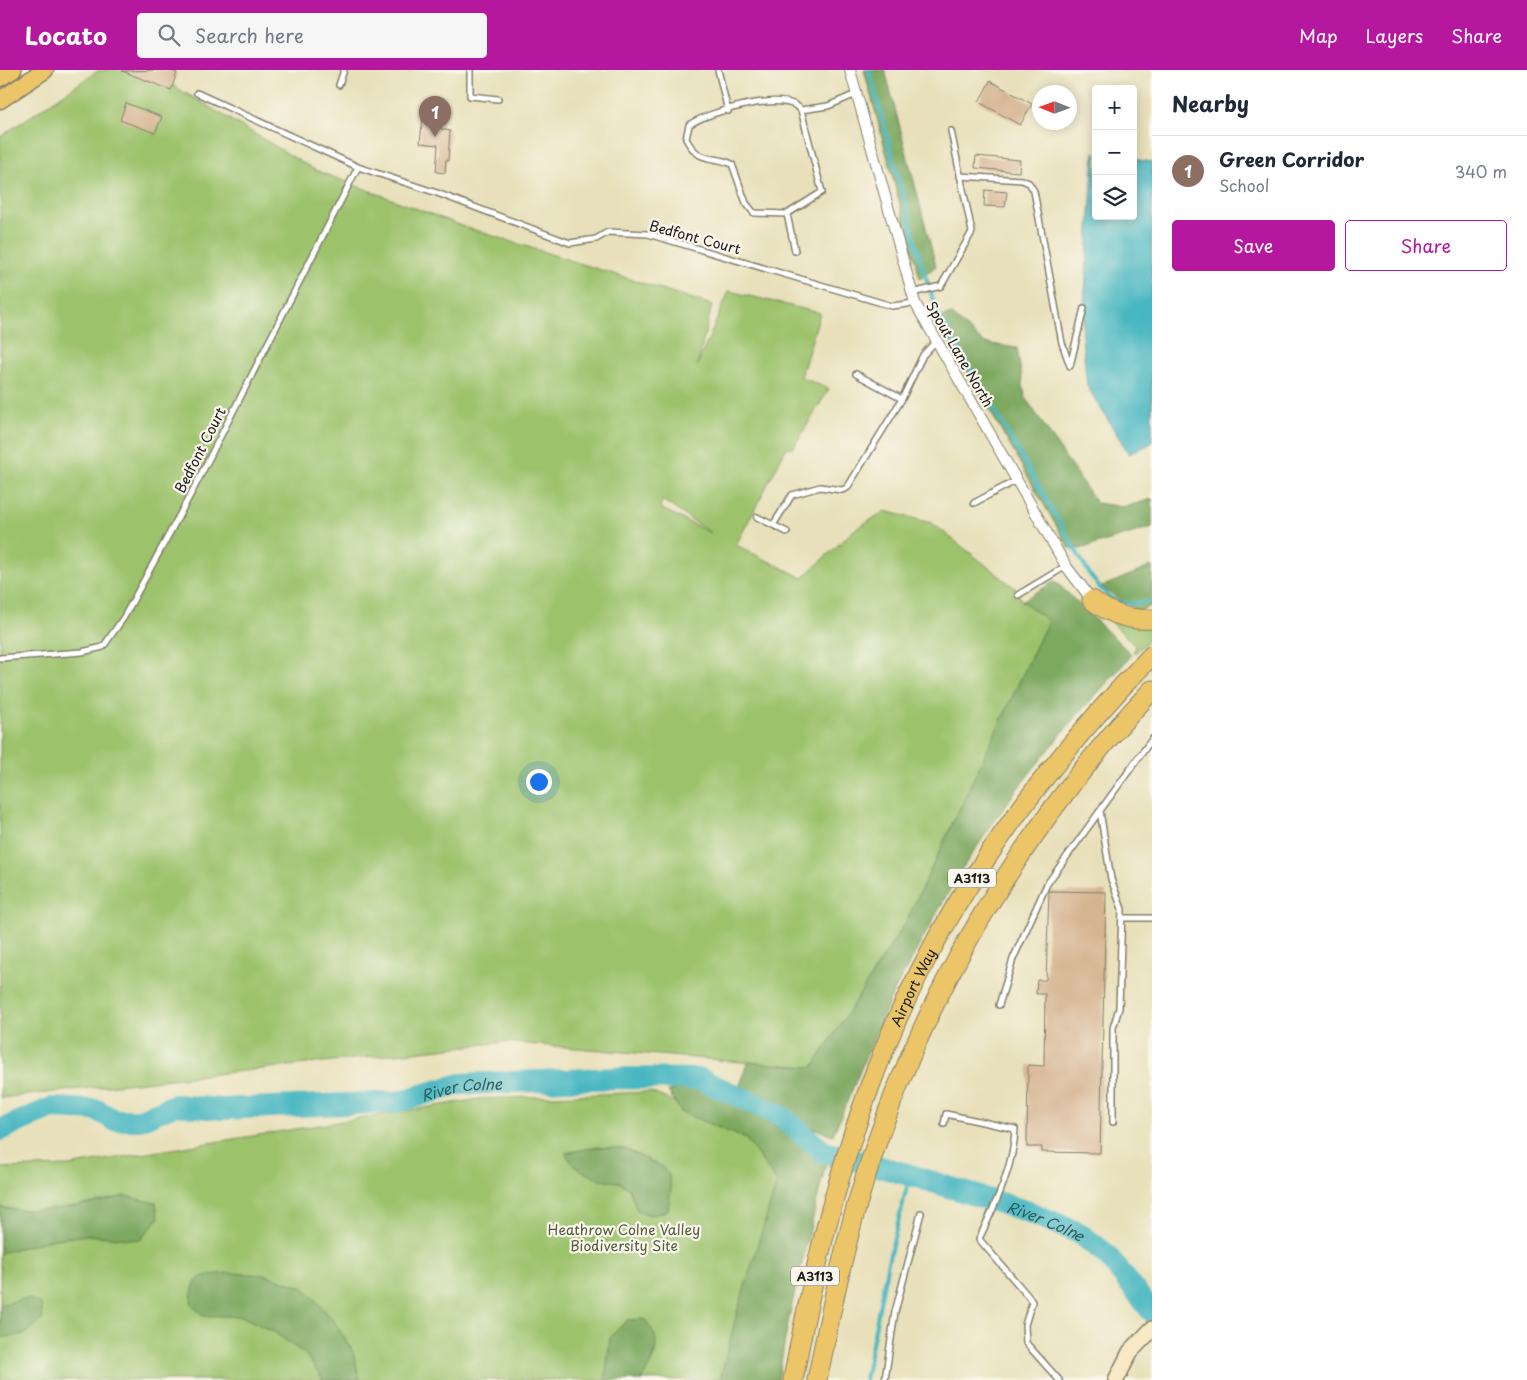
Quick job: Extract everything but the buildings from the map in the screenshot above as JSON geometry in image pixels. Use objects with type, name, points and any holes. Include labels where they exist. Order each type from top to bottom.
[{"type":"highway","points":[[1092,600],[1108,612],[1123,617],[1152,619]]},
{"type":"highway","name":"Airport Way","points":[[793,1380],[814,1283],[841,1174],[852,1139],[894,1025],[938,936],[972,879],[1049,770],[1100,709],[1152,655]]},
{"type":"highway","name":"Airport Way","points":[[816,1380],[841,1264],[864,1180],[905,1067],[929,1015],[981,916],[1036,831],[1110,737],[1152,690]]},
{"type":"main road","points":[[0,78],[13,70]]},
{"type":"main road","points":[[0,100],[45,70]]},
{"type":"street","name":"Spout Lane North","points":[[850,70],[915,303],[1066,566],[1092,600]]},
{"type":"street","points":[[1116,1380],[1130,1352],[1148,1332]]},
{"type":"lane","points":[[339,85],[344,70]]},
{"type":"lane","points":[[470,70],[470,96],[498,99]]},
{"type":"lane","points":[[718,70],[728,110]]},
{"type":"lane","name":"Bedfont Court","points":[[197,92],[358,167],[437,193],[570,243],[596,239],[608,232],[648,234],[892,306],[915,303]]},
{"type":"lane","points":[[801,110],[828,106],[857,94]]},
{"type":"lane","points":[[783,101],[798,105],[801,110],[822,192],[787,214],[754,213],[746,203],[732,164],[702,157],[694,152],[686,139],[689,125],[698,118],[728,110],[760,102],[783,101]]},
{"type":"lane","points":[[912,293],[942,286],[972,232],[951,131]]},
{"type":"lane","name":"Bedfont Court","points":[[0,658],[82,652],[103,647],[124,617],[193,490],[358,167]]},
{"type":"lane","points":[[960,176],[1022,180],[1029,183],[1034,191],[1062,343],[1070,366],[1084,308]]},
{"type":"lane","points":[[787,214],[795,251]]},
{"type":"lane","points":[[773,525],[792,495],[820,487],[842,490],[847,488],[902,399],[923,356],[936,341]]},
{"type":"lane","points":[[856,374],[902,399]]},
{"type":"lane","points":[[974,503],[1017,480]]},
{"type":"lane","points":[[757,517],[787,532]]},
{"type":"lane","points":[[1018,595],[1066,566]]},
{"type":"lane","points":[[999,1005],[1013,959],[1047,884],[1152,739]]},
{"type":"lane","points":[[1100,811],[1111,879],[1122,909],[1119,1008],[1113,1028],[1113,1122]]},
{"type":"lane","points":[[1122,918],[1152,918]]},
{"type":"lane","points":[[944,1124],[946,1114],[1015,1129],[1014,1143],[1000,1188],[989,1219],[979,1239],[1032,1302],[1025,1324],[1026,1343],[1059,1380]]},
{"type":"lane","points":[[885,1380],[895,1312],[921,1213]]},
{"type":"green space","points":[[99,70],[147,70],[315,170],[465,227],[712,305],[697,366],[729,291],[820,313],[801,377],[829,389],[793,448],[787,447],[736,545],[803,578],[854,530],[885,511],[932,523],[1015,588],[1022,601],[1049,620],[906,922],[813,1068],[504,1042],[0,1098],[0,137]],"holes":[[[662,500],[711,533],[660,508]]]},
{"type":"green space","points":[[864,70],[885,70],[936,266],[920,279]]},
{"type":"green space","points":[[951,314],[984,343],[1017,348],[1025,397],[1096,503],[1124,507],[1152,499],[1152,527],[1080,549],[1069,548],[937,319]]},
{"type":"green space","points":[[1152,566],[1152,605],[1139,612],[1101,587]]},
{"type":"green space","points":[[1055,581],[1132,655],[1071,722],[1017,789],[959,873],[893,993],[833,1135],[800,1124],[740,1085],[748,1062],[813,1067],[906,922],[1048,621],[1022,601]]},
{"type":"green space","points":[[1102,612],[1152,621],[1152,637],[1135,653],[1133,651],[1136,647]]},
{"type":"green space","points":[[696,1086],[764,1119],[827,1159],[789,1317],[778,1380],[720,1380],[737,1312],[777,1182],[746,1139],[681,1112],[668,1091]]},
{"type":"green space","name":"Heathrow Colne Valley Biodiversity Site","points":[[650,1092],[810,1158],[761,1380],[0,1380],[0,1168],[68,1166],[479,1099]]},
{"type":"green space","points":[[595,1147],[625,1149],[661,1166],[669,1175],[671,1191],[668,1210],[652,1214],[637,1210],[629,1189],[619,1182],[600,1180],[575,1167],[565,1153]]},
{"type":"green space","points":[[125,1196],[156,1203],[159,1218],[140,1240],[87,1235],[50,1240],[0,1253],[0,1207],[31,1210],[62,1208]]},
{"type":"green space","points":[[227,1273],[266,1275],[305,1288],[334,1321],[353,1352],[360,1380],[323,1380],[306,1355],[274,1332],[241,1316],[203,1316],[191,1303],[196,1281],[204,1276]]},
{"type":"green space","points":[[26,1298],[41,1304],[43,1319],[24,1334],[0,1338],[0,1305]]},
{"type":"green space","points":[[644,1319],[654,1334],[656,1349],[651,1364],[641,1380],[605,1380],[610,1338],[627,1320]]},
{"type":"water","points":[[1137,160],[1152,162],[1152,443],[1129,454],[1087,386],[1082,337],[1092,183],[1092,220],[1137,220]]},
{"type":"waterway","points":[[869,70],[922,266],[937,311],[1090,575],[1104,592],[1116,601],[1123,603],[1152,601]]},
{"type":"waterway","name":"River Colne","points":[[0,1130],[51,1108],[97,1110],[114,1120],[140,1120],[174,1105],[222,1109],[397,1102],[460,1084],[618,1078],[700,1079],[781,1116],[824,1152],[910,1175],[1029,1212],[1079,1233],[1106,1254],[1152,1312]]},
{"type":"waterway","name":"River Colne","points":[[865,1380],[888,1262],[910,1175]]},
{"type":"place","name":"Green Corridor","points":[[435,137]]}]
